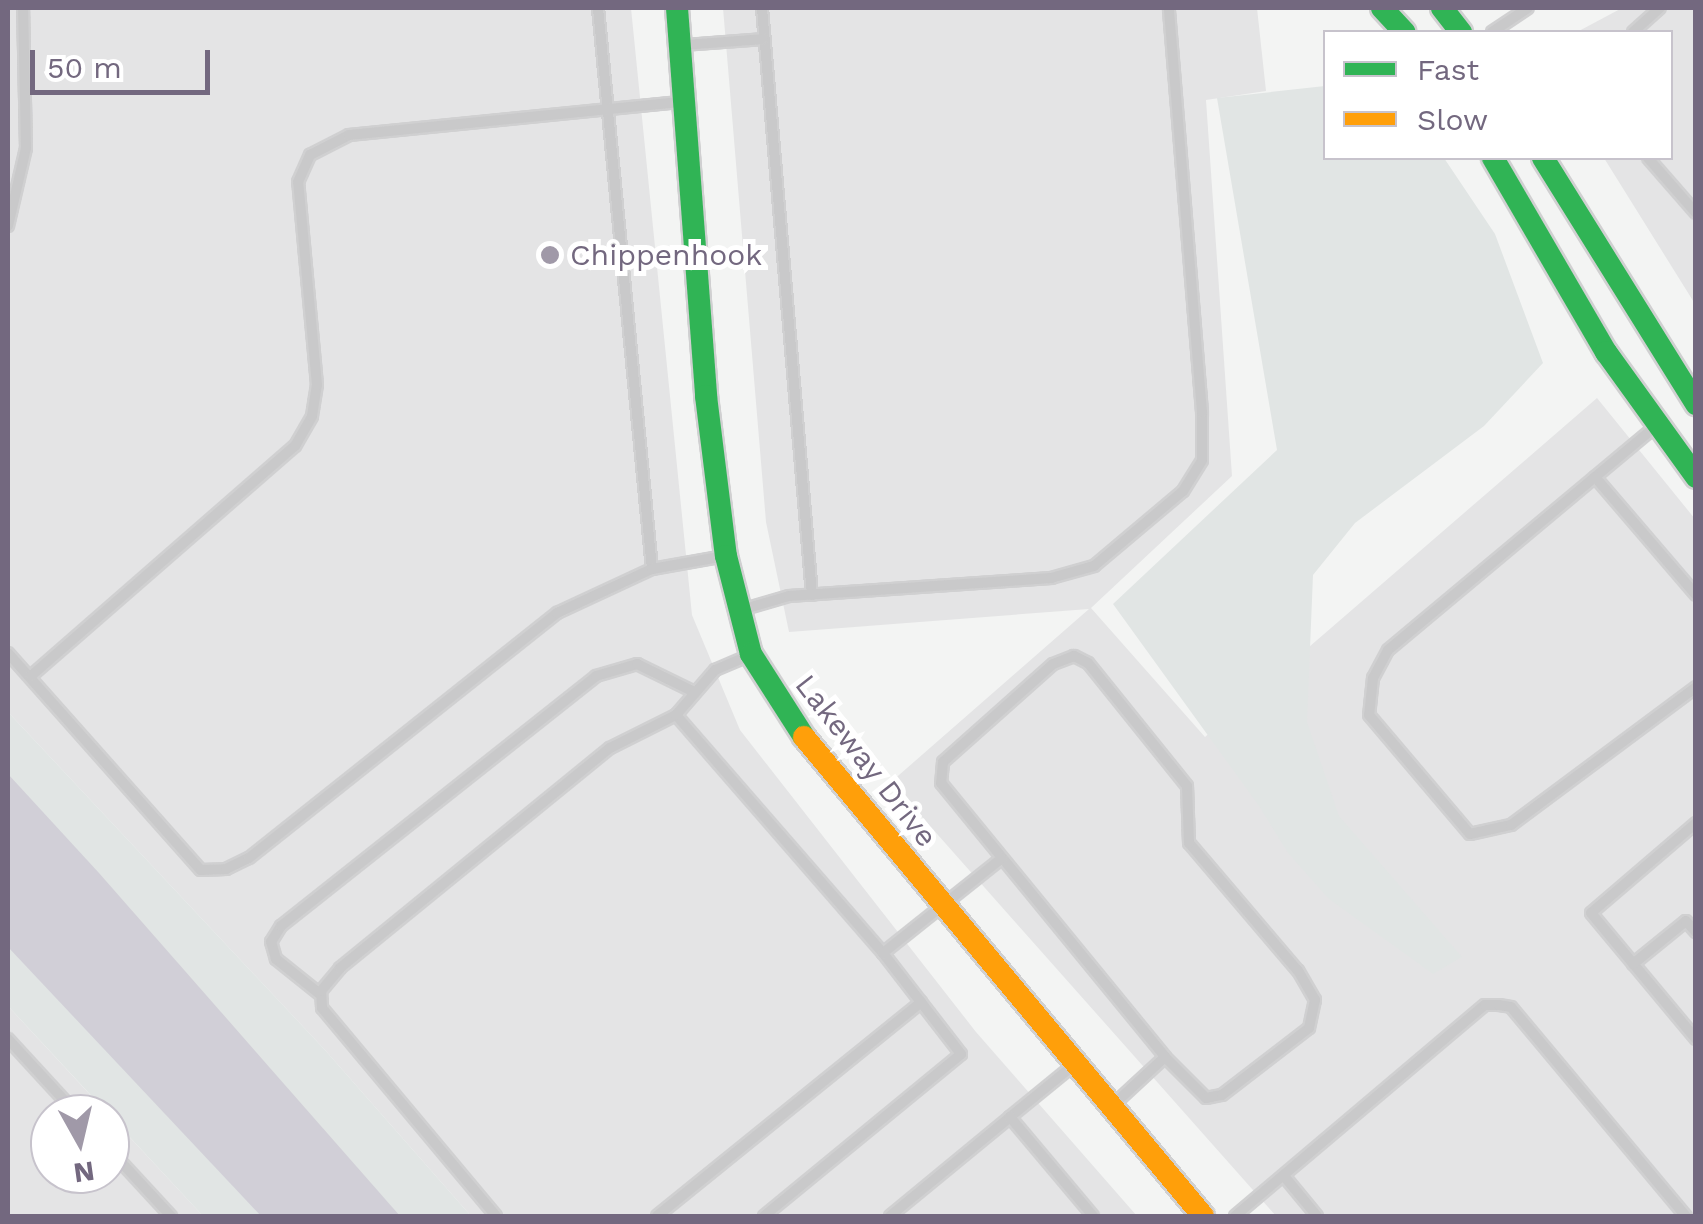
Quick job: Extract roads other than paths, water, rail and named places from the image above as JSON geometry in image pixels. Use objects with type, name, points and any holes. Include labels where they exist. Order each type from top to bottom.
[{"type":"street","name":"Lakeway Drive","points":[[677,8],[706,396],[726,556],[752,654],[796,728],[1203,1216]]},
{"type":"street","points":[[1382,8],[1402,30]]},
{"type":"street","points":[[1442,8],[1459,30]]},
{"type":"street","points":[[1494,160],[1606,352],[1696,477]]},
{"type":"street","points":[[1544,160],[1696,404]]},
{"type":"lane","points":[[8,226],[26,148],[24,8]]},
{"type":"lane","points":[[598,8],[652,570]]},
{"type":"lane","points":[[762,8],[812,594]]},
{"type":"lane","points":[[740,610],[812,594],[1052,578],[1094,566],[1183,491],[1202,460],[1202,412],[1169,8]]},
{"type":"lane","points":[[1495,30],[1528,8]]},
{"type":"lane","points":[[1635,30],[1660,8]]},
{"type":"lane","points":[[680,46],[762,39]]},
{"type":"lane","points":[[30,676],[295,446],[312,416],[317,384],[298,182],[310,155],[349,135],[684,102]]},
{"type":"lane","points":[[1650,160],[1696,213]]},
{"type":"lane","points":[[1656,426],[1388,650],[1372,678],[1368,714],[1470,834],[1511,825],[1696,687]]},
{"type":"lane","points":[[1595,477],[1696,595]]},
{"type":"lane","points":[[8,654],[202,870],[226,869],[250,858],[557,613],[652,570],[726,556]]},
{"type":"lane","points":[[496,1216],[322,1008],[321,995],[340,968],[610,748],[676,714],[714,670],[752,654]]},
{"type":"lane","points":[[1074,656],[1088,664],[1187,786],[1188,843],[1298,971],[1315,1000],[1309,1028],[1222,1095],[1206,1098],[1165,1057],[941,783],[943,762],[1053,664],[1074,656]]},
{"type":"lane","points":[[321,995],[276,959],[271,942],[281,926],[596,676],[637,664],[692,691]]},
{"type":"lane","points":[[676,714],[883,953],[962,1054],[764,1216]]},
{"type":"lane","points":[[1696,823],[1591,913],[1696,1039]]},
{"type":"lane","points":[[883,953],[1002,858]]},
{"type":"lane","points":[[1633,964],[1686,921],[1696,932]]},
{"type":"lane","points":[[657,1216],[921,1002]]},
{"type":"lane","points":[[1236,1216],[1485,1006],[1499,1004],[1510,1007],[1686,1216]]},
{"type":"lane","points":[[8,1038],[59,1094]]},
{"type":"lane","points":[[1111,1107],[1165,1057]]},
{"type":"lane","points":[[890,1216],[1075,1064]]},
{"type":"lane","points":[[1010,1116],[1093,1216]]},
{"type":"lane","points":[[130,1172],[171,1216]]},
{"type":"lane","points":[[1284,1176],[1317,1216]]},
{"type":"place","name":"Chippenhook","points":[[550,255]]}]
